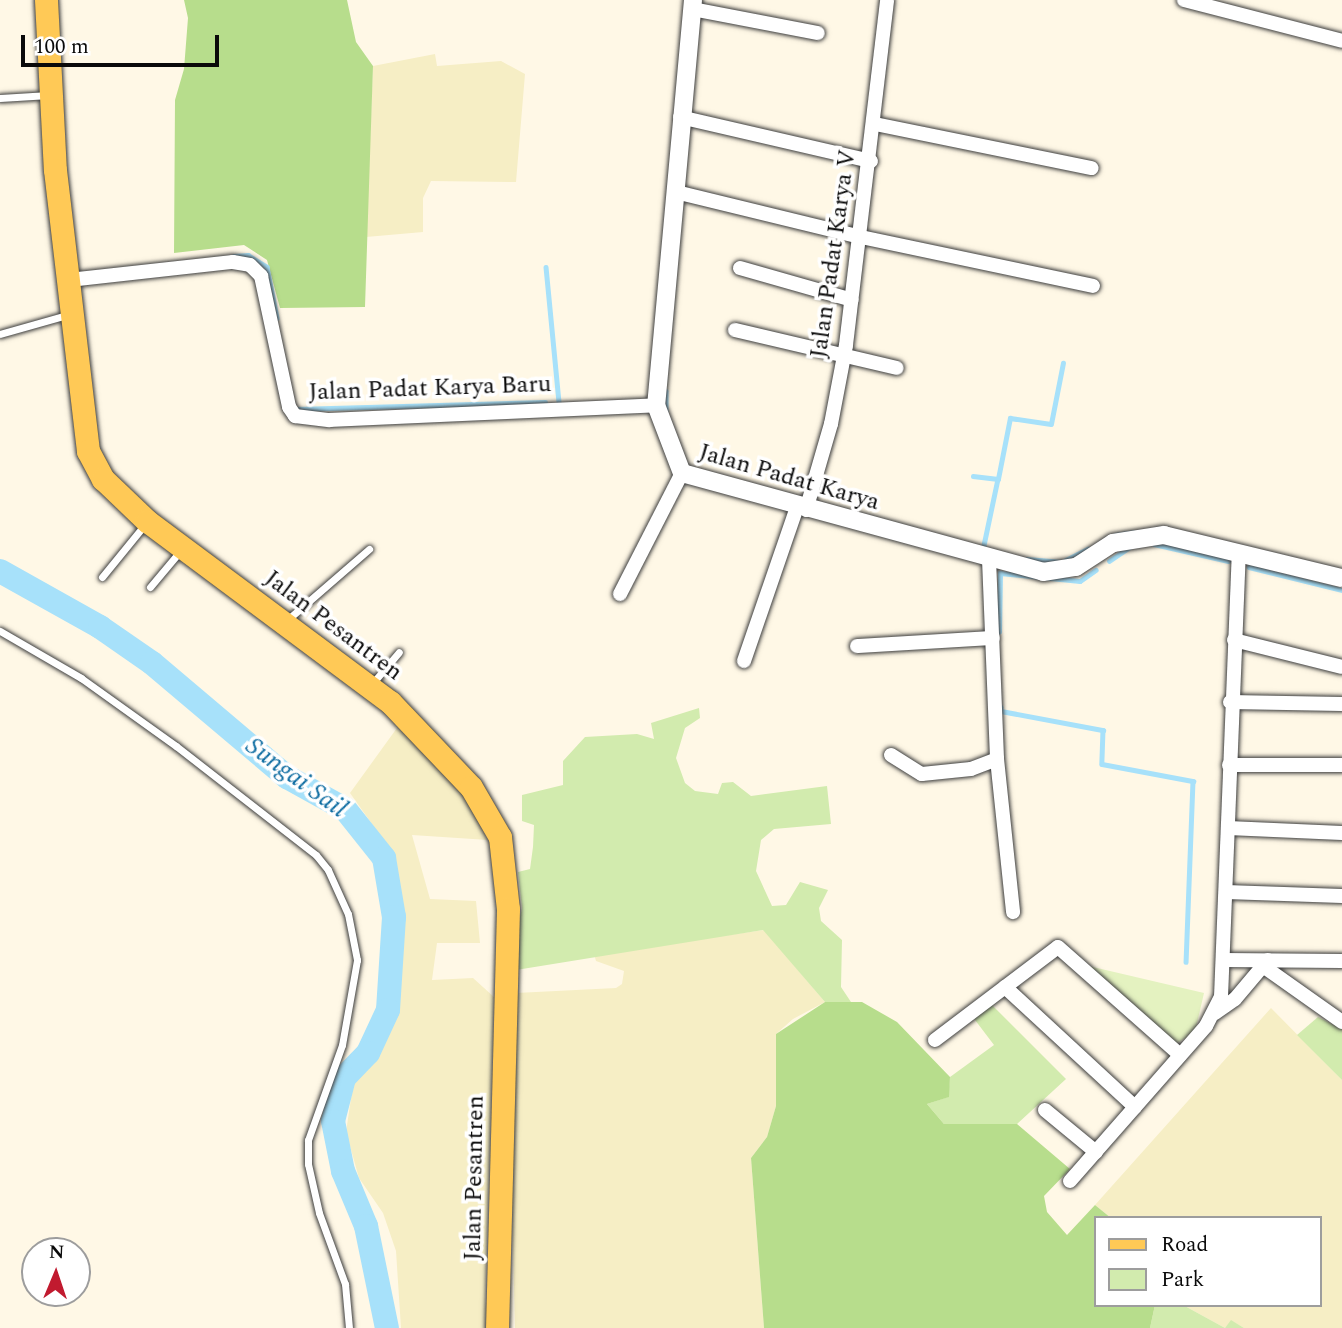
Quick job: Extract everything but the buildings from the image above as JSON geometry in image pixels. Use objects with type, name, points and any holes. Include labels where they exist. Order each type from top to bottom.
[{"type":"main road","name":"Jalan Pesantren","points":[[46,0],[50,95],[80,413],[88,451],[103,479],[147,521],[370,686],[450,761],[486,807],[500,837],[508,909],[497,1328]]},
{"type":"street","name":"Jalan Padat Karya V","points":[[744,661],[831,424],[861,237],[887,0]]},
{"type":"street","points":[[1184,0],[1342,41]]},
{"type":"street","points":[[692,5],[818,33]]},
{"type":"street","name":"Jalan Padat Karya","points":[[692,5],[656,405],[682,473],[802,509],[989,559],[1061,572],[1114,544],[1147,535],[1239,553],[1342,578]]},
{"type":"street","points":[[680,117],[871,161]]},
{"type":"street","points":[[875,124],[1092,168]]},
{"type":"street","points":[[676,192],[861,237],[1093,286]]},
{"type":"street","name":"Jalan Padat Karya Baru","points":[[69,280],[233,262],[250,265],[261,276],[289,407],[295,416],[330,420],[656,405]]},
{"type":"street","points":[[740,268],[852,300]]},
{"type":"street","points":[[735,330],[843,358],[897,368]]},
{"type":"street","points":[[620,594],[682,473]]},
{"type":"street","points":[[1214,1014],[1221,997],[1230,702],[1239,553]]},
{"type":"street","points":[[989,559],[997,759],[1013,912]]},
{"type":"street","points":[[857,646],[993,638]]},
{"type":"street","points":[[1234,639],[1342,667]]},
{"type":"street","points":[[1230,702],[1342,704]]},
{"type":"street","points":[[891,755],[922,774],[971,769],[997,759]]},
{"type":"street","points":[[1229,765],[1342,765]]},
{"type":"street","points":[[1228,828],[1342,833]]},
{"type":"street","points":[[1226,892],[1342,896]]},
{"type":"street","points":[[935,1041],[1058,947],[1180,1055]]},
{"type":"street","points":[[1223,960],[1266,963],[1342,961]]},
{"type":"street","points":[[1070,1181],[1214,1014],[1235,999],[1266,963]]},
{"type":"street","points":[[1266,963],[1342,1022]]},
{"type":"street","points":[[1005,987],[1135,1107]]},
{"type":"street","points":[[1045,1110],[1096,1152]]},
{"type":"lane","points":[[0,98],[50,95]]},
{"type":"lane","points":[[0,334],[72,313]]},
{"type":"lane","points":[[102,577],[147,521]]},
{"type":"lane","points":[[150,587],[183,547]]},
{"type":"lane","points":[[285,621],[369,549]]},
{"type":"lane","points":[[0,631],[81,678],[176,746],[316,855],[334,881],[355,938],[354,995],[342,1045],[307,1139],[308,1164],[319,1213],[345,1284],[349,1328]]},
{"type":"lane","points":[[370,686],[399,652]]},
{"type":"shaded area","points":[[435,54],[437,66],[501,61],[525,74],[516,182],[431,181],[423,198],[423,232],[366,237],[373,66]]},
{"type":"shaded area","points":[[402,721],[459,785],[488,840],[412,835],[430,899],[476,901],[480,943],[437,943],[432,980],[473,978],[494,997],[485,1302],[490,1328],[401,1328],[396,1251],[383,1213],[359,1178],[346,1132],[353,1085],[386,1035],[395,1011],[402,916],[395,871],[377,831],[350,793]]},
{"type":"shaded area","points":[[764,930],[825,1002],[793,1019],[776,1034],[776,1106],[767,1137],[751,1158],[764,1328],[515,1328],[512,1207],[516,993],[616,988],[622,984],[624,971],[596,961],[594,954]]},
{"type":"shaded area","points":[[1271,1008],[1342,1080],[1342,1328],[1244,1328],[1232,1321],[1225,1328],[1187,1307],[1321,1307],[1321,1216],[1109,1216],[1095,1205]]},
{"type":"green space","points":[[184,0],[347,0],[356,42],[373,66],[365,307],[280,308],[267,260],[244,245],[174,253],[175,100],[184,69],[188,18]]},
{"type":"green space","points":[[699,708],[700,718],[685,728],[676,758],[685,783],[695,791],[718,794],[722,783],[733,782],[751,796],[827,786],[831,824],[774,829],[761,840],[756,871],[772,906],[786,905],[800,882],[828,890],[819,908],[821,921],[842,940],[841,987],[851,1002],[825,1002],[763,930],[516,970],[515,941],[522,908],[518,872],[530,869],[534,825],[522,821],[522,795],[563,785],[563,761],[585,737],[637,734],[654,739],[651,723]]},
{"type":"green space","points":[[1080,964],[1204,993],[1195,1032],[1174,1045]]},
{"type":"green space","points":[[825,1002],[862,1002],[897,1022],[950,1077],[949,1097],[927,1104],[944,1124],[1017,1124],[1070,1169],[1044,1196],[1047,1212],[1067,1235],[1095,1205],[1109,1216],[1094,1216],[1094,1307],[1155,1307],[1150,1328],[764,1328],[751,1158],[767,1137],[776,1106],[776,1034]]},
{"type":"green space","points":[[991,1004],[1066,1079],[1017,1124],[944,1124],[927,1104],[948,1097],[950,1077],[994,1045],[972,1016]]},
{"type":"green space","points":[[1318,1017],[1342,1029],[1342,1080],[1297,1035]]},
{"type":"green space","points":[[1155,1307],[1187,1307],[1225,1328],[1150,1328]]},
{"type":"green space","points":[[1231,1320],[1244,1328],[1225,1328]]},
{"type":"waterway","points":[[234,256],[248,255],[267,267],[277,318]]},
{"type":"waterway","points":[[546,267],[559,401]]},
{"type":"waterway","points":[[998,479],[1010,418],[1051,424],[1063,363]]},
{"type":"waterway","points":[[666,391],[666,411]]},
{"type":"waterway","points":[[296,409],[545,402]]},
{"type":"waterway","points":[[973,476],[998,479],[983,550]]},
{"type":"waterway","points":[[1115,535],[1133,532]]},
{"type":"waterway","points":[[1154,544],[1228,561]]},
{"type":"waterway","points":[[1109,561],[1130,547]]},
{"type":"waterway","points":[[1027,559],[1062,562],[1088,549]]},
{"type":"waterway","points":[[1249,567],[1342,590]]},
{"type":"waterway","points":[[999,632],[1000,573],[1080,581],[1096,570]]},
{"type":"waterway","name":"Sungai Sail","points":[[0,571],[100,627],[152,663],[287,777],[345,809],[384,858],[394,917],[388,1010],[368,1053],[344,1078],[333,1121],[343,1171],[366,1226],[387,1328]]},
{"type":"waterway","points":[[1001,707],[1001,711],[1103,730],[1102,764],[1193,781],[1186,962]]}]
